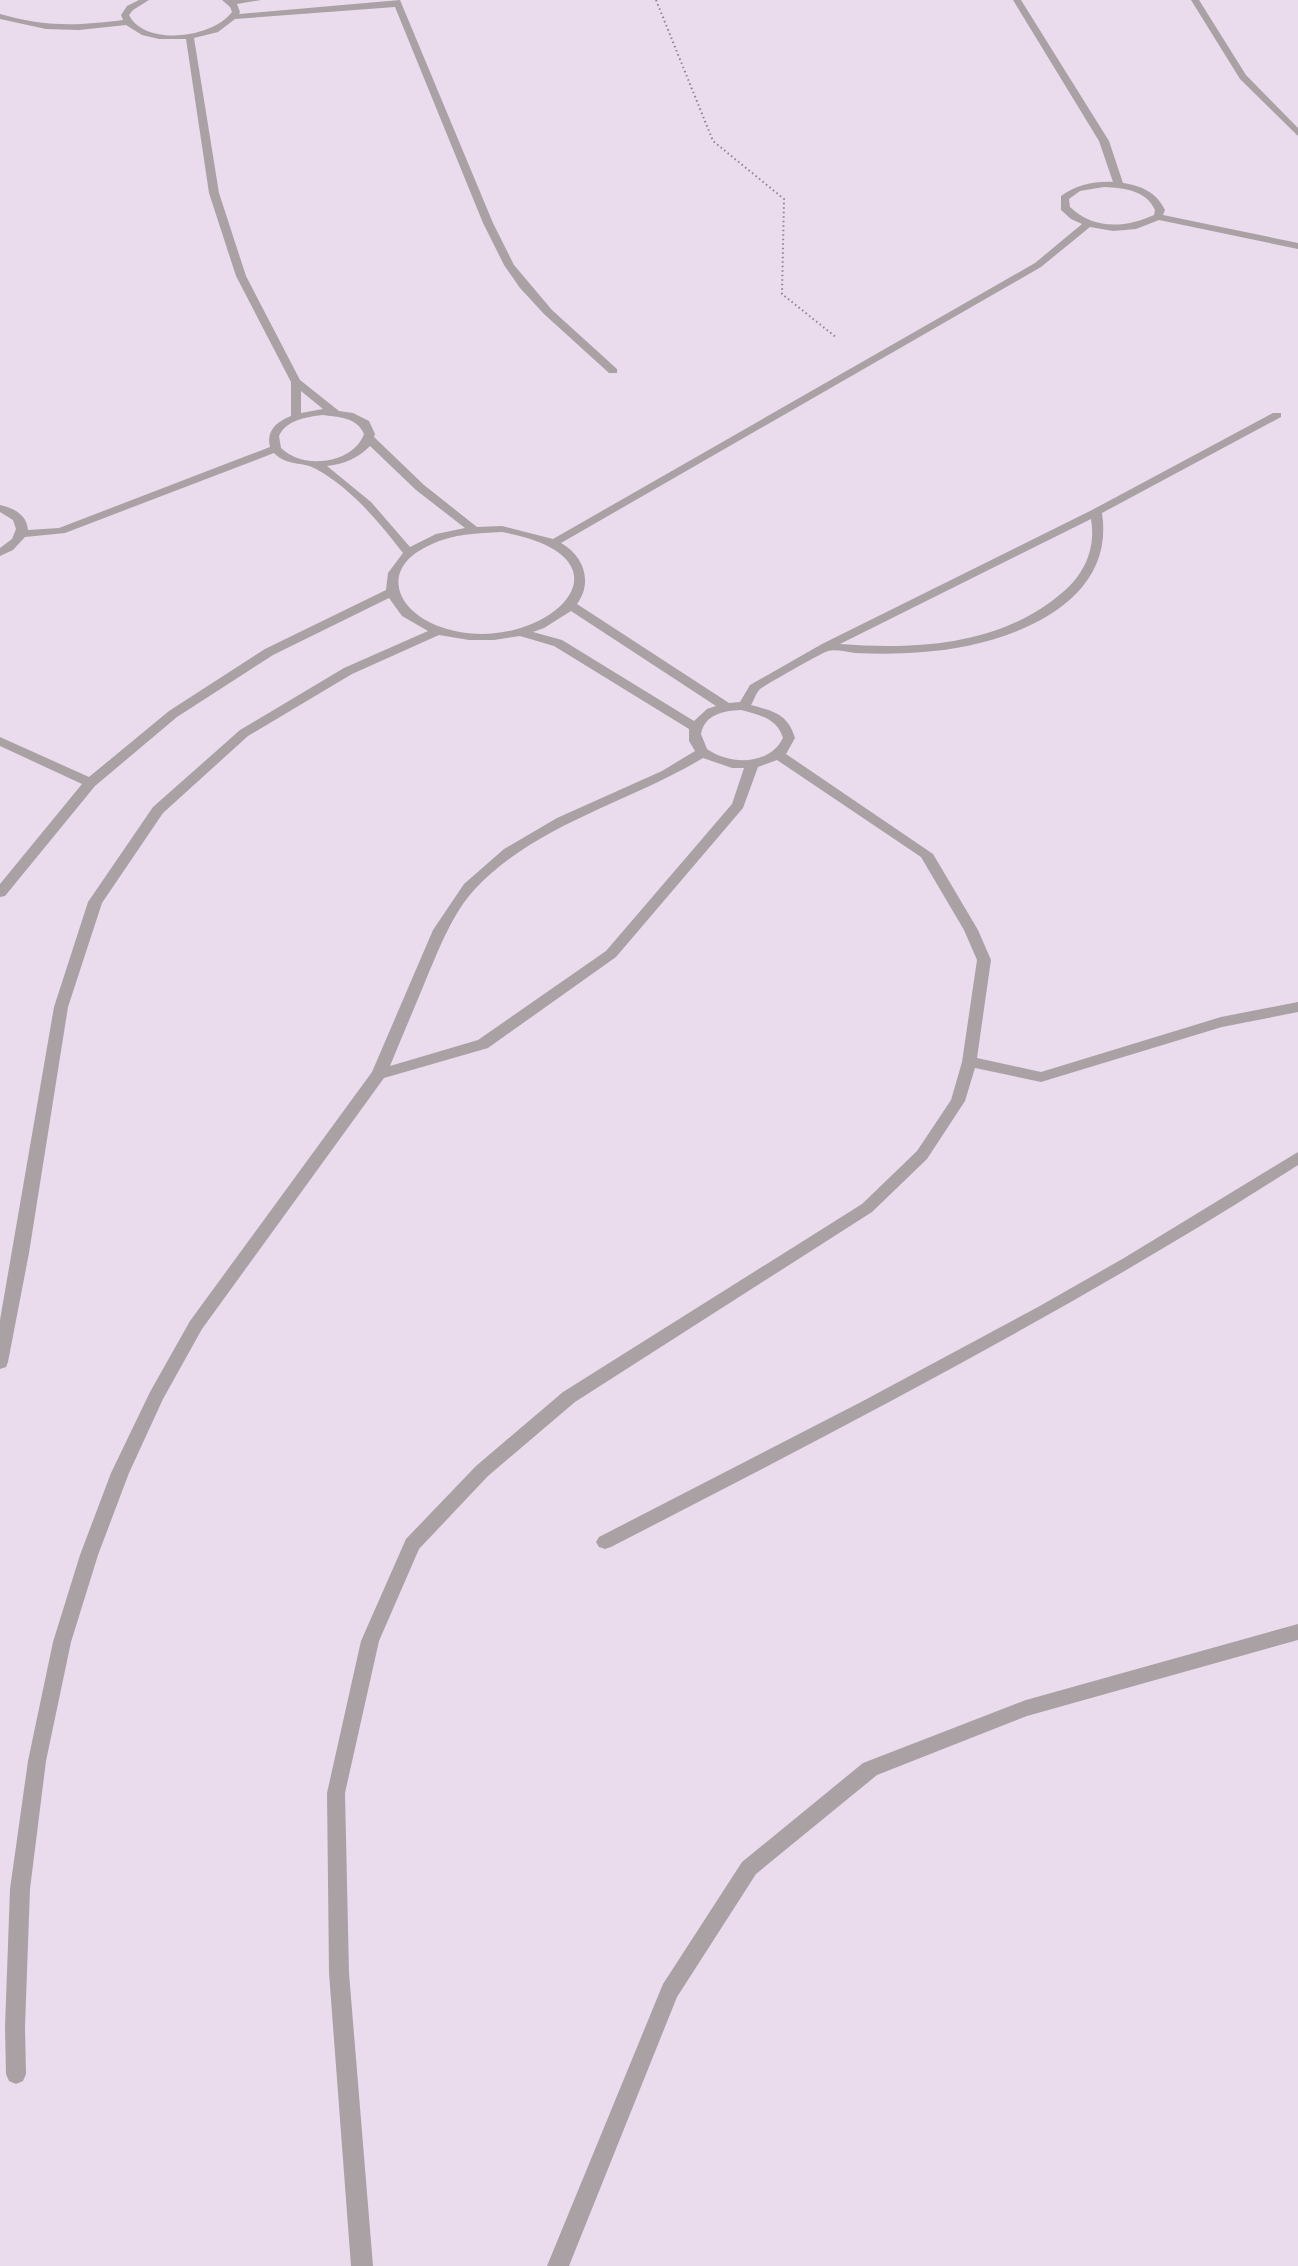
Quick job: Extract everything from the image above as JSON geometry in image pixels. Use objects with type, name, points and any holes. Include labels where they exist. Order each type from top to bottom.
[{"type":"street","points":[[145,0],[130,8],[125,15],[126,22],[131,28],[142,33],[173,37],[190,36],[223,27],[236,12],[228,1]]},
{"type":"street","points":[[228,1],[256,0]]},
{"type":"street","points":[[1195,0],[1243,77],[1298,133]]},
{"type":"street","points":[[1017,1],[1104,141],[1119,185]]},
{"type":"street","points":[[234,17],[397,2],[488,223],[509,265],[548,312],[614,371]]},
{"type":"street","points":[[0,16],[20,23],[66,27],[126,22]]},
{"type":"street","points":[[190,36],[214,193],[241,276],[296,382],[335,413]]},
{"type":"street","points":[[1158,217],[1160,210],[1158,202],[1152,196],[1143,191],[1119,185],[1104,184],[1077,188],[1064,199],[1063,206],[1067,213],[1088,224],[1121,228],[1137,227],[1158,217],[1298,246]]},
{"type":"street","points":[[553,543],[1038,265],[1088,224]]},
{"type":"street","points":[[296,382],[296,418]]},
{"type":"street","points":[[371,440],[357,454],[317,464],[292,460],[276,449],[273,441],[275,432],[296,418],[322,412],[348,415],[366,425],[371,440],[399,471],[433,501],[474,530]]},
{"type":"street","points":[[744,706],[754,688],[826,647],[1096,512],[1276,415]]},
{"type":"street","points":[[21,534],[61,531],[276,449]]},
{"type":"street","points":[[317,464],[338,477],[395,535],[409,554]]},
{"type":"street","points":[[0,508],[15,515],[22,522],[21,534],[9,549],[0,553]]},
{"type":"street","points":[[826,647],[866,651],[905,651],[944,647],[980,640],[1013,629],[1042,615],[1067,597],[1084,578],[1095,556],[1099,534],[1096,512]]},
{"type":"street","points":[[502,529],[530,534],[553,543],[571,556],[580,572],[580,589],[571,606],[558,617],[540,626],[493,637],[464,636],[438,631],[416,621],[399,608],[392,592],[392,579],[398,565],[409,554],[438,538],[474,530],[502,529]]},
{"type":"street","points":[[0,893],[90,783],[173,714],[269,652],[392,592]]},
{"type":"street","points":[[571,606],[599,622],[726,707]]},
{"type":"street","points":[[0,1362],[21,1253],[62,1007],[95,902],[158,810],[244,733],[348,671],[438,631]]},
{"type":"street","points":[[520,632],[558,643],[695,727]]},
{"type":"street","points":[[744,706],[771,712],[782,719],[788,728],[790,738],[787,747],[779,755],[752,764],[736,765],[720,762],[698,747],[693,738],[695,727],[712,711],[744,706]]},
{"type":"street","points":[[0,741],[90,783]]},
{"type":"street","points":[[16,2074],[15,2027],[20,1889],[37,1761],[62,1642],[89,1555],[120,1473],[156,1396],[196,1325],[380,1074],[440,930],[469,887],[509,852],[562,821],[667,774],[703,752]]},
{"type":"street","points":[[362,2266],[339,1973],[336,1793],[370,1641],[411,1544],[482,1471],[569,1398],[867,1208],[922,1155],[958,1101],[969,1062],[984,960],[971,930],[926,854],[779,755]]},
{"type":"street","points":[[380,1074],[483,1044],[611,954],[738,805],[752,764]]},
{"type":"street","points":[[969,1062],[1041,1077],[1221,1022],[1298,1007]]},
{"type":"street","points":[[605,1542],[970,1353],[1117,1271],[1298,1158]]},
{"type":"street","points":[[558,2266],[670,1991],[749,1868],[870,1768],[1026,1708],[1298,1632]]},
{"type":"path","points":[[656,0],[713,141],[784,199],[782,294],[868,363]]}]
